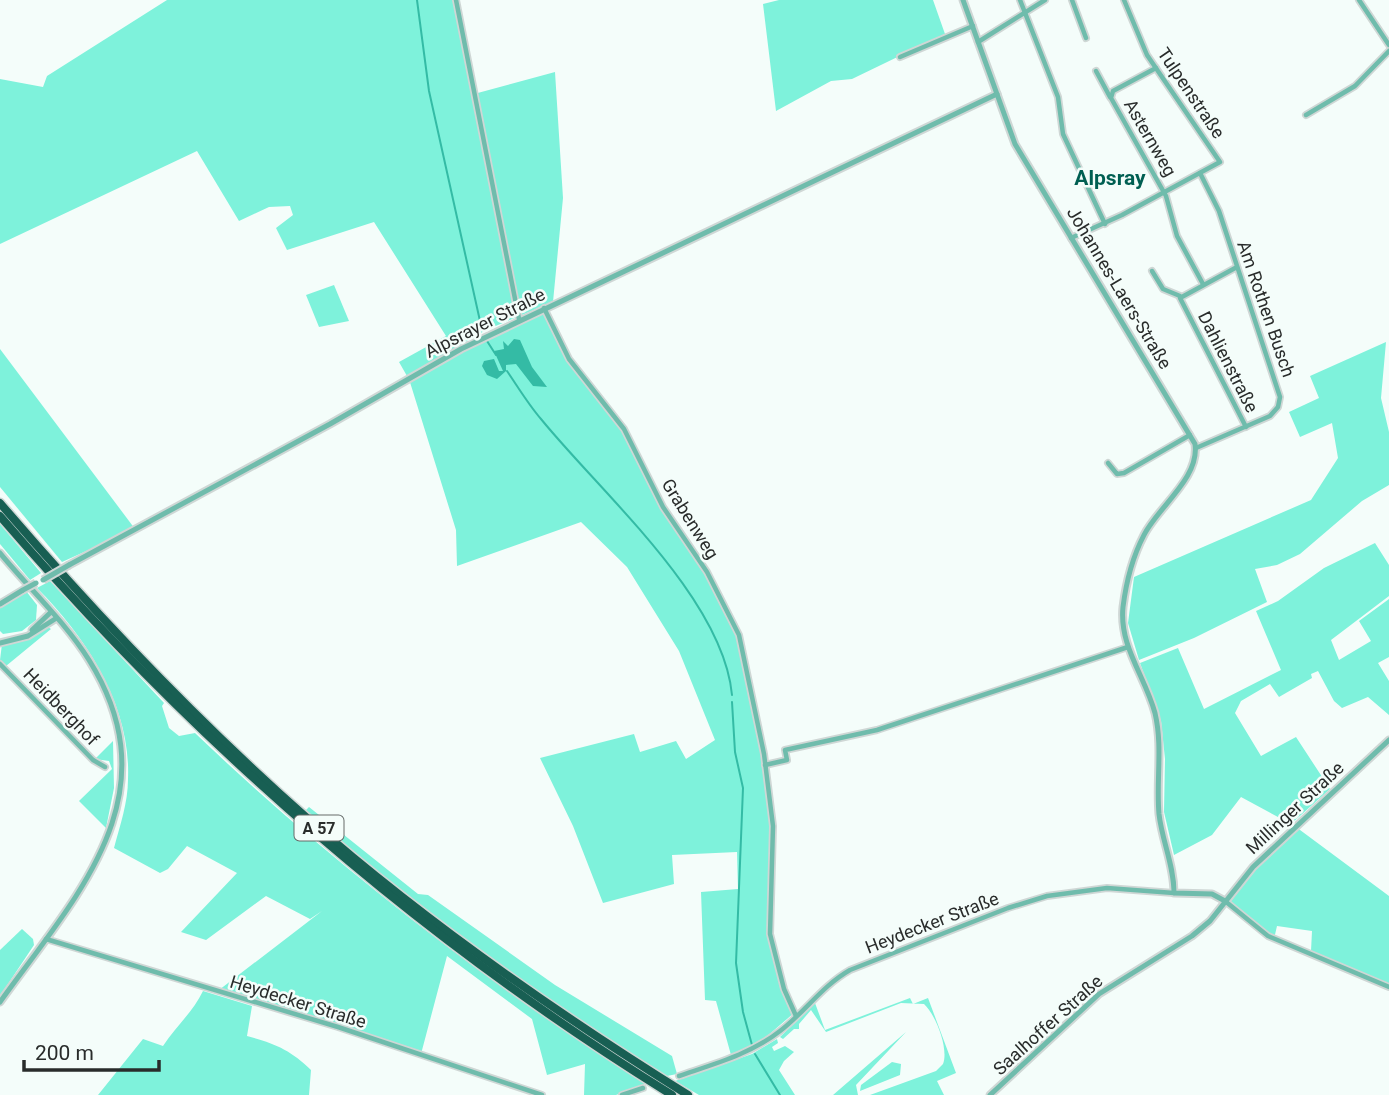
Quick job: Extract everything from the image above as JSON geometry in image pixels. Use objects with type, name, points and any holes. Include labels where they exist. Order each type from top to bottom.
[{"type":"highway","name":"A 57","points":[[0,503],[131,650],[308,819],[398,894],[499,970],[579,1026],[688,1095]]},
{"type":"highway","name":"A 57","points":[[0,516],[126,657],[224,754],[319,839],[497,979],[672,1095]]},
{"type":"street","points":[[457,0],[519,319]]},
{"type":"street","name":"Johannes-Laers-Straße","points":[[963,0],[1015,144],[1191,434],[1196,448]]},
{"type":"street","points":[[1020,0],[1058,97],[1062,134],[1105,224]]},
{"type":"street","points":[[978,42],[1045,0]]},
{"type":"street","points":[[1072,0],[1086,38]]},
{"type":"street","name":"Tulpenstraße","points":[[1124,0],[1156,68],[1220,162],[1200,173]]},
{"type":"street","points":[[1359,0],[1389,44]]},
{"type":"street","points":[[900,57],[973,26]]},
{"type":"street","points":[[1306,115],[1355,86],[1389,51]]},
{"type":"street","name":"Asternweg","points":[[1111,98],[1113,91],[1156,68]]},
{"type":"street","name":"Asternweg","points":[[1096,71],[1164,192]]},
{"type":"street","name":"Alpsrayer Straße","points":[[0,604],[330,424],[434,363],[519,319],[997,94]]},
{"type":"street","points":[[1071,238],[1098,224],[1105,224],[1200,173]]},
{"type":"street","name":"Am Rothen Busch","points":[[1196,448],[1276,411],[1280,397],[1219,211],[1200,173]]},
{"type":"street","name":"Dahlienstraße","points":[[1164,192],[1177,236],[1203,284]]},
{"type":"street","name":"Dahlienstraße","points":[[1237,267],[1180,296],[1246,427]]},
{"type":"street","points":[[1152,271],[1163,289],[1180,296]]},
{"type":"street","name":"Grabenweg","points":[[544,308],[569,359],[624,429],[663,507],[707,572],[739,635],[765,765],[773,826],[770,934],[790,1009],[796,1016]]},
{"type":"street","points":[[1108,463],[1117,474],[1124,473],[1191,434]]},
{"type":"street","points":[[1174,893],[1173,872],[1159,812],[1161,774],[1157,722],[1148,693],[1128,648],[1122,617],[1133,562],[1149,525],[1190,470],[1196,448]]},
{"type":"street","points":[[0,553],[87,657],[110,702],[121,773],[115,821],[81,891],[0,1002]]},
{"type":"street","points":[[0,640],[25,635],[50,613]]},
{"type":"street","points":[[0,640],[28,636],[55,619]]},
{"type":"street","points":[[765,765],[787,761],[785,750],[877,730],[1128,648]]},
{"type":"street","name":"Heidberghof","points":[[0,664],[93,760],[105,767]]},
{"type":"street","name":"Millinger Straße","points":[[1225,901],[1253,867],[1389,740]]},
{"type":"street","name":"Heydecker Straße","points":[[679,1076],[756,1047],[796,1016],[829,983],[850,970],[1016,905],[1088,889],[1212,894],[1225,901]]},
{"type":"street","points":[[1225,901],[1262,933],[1389,987]]},
{"type":"street","name":"Saalhoffer Straße","points":[[990,1095],[1099,994],[1192,936],[1210,921],[1225,901]]},
{"type":"street","name":"Heydecker Straße","points":[[45,939],[338,1027],[542,1095]]},
{"type":"street","points":[[622,1095],[643,1088]]},
{"type":"shaded area","points":[[167,0],[456,0],[474,94],[555,72],[563,198],[553,302],[486,330],[407,376],[399,362],[446,336],[374,222],[287,250],[276,228],[293,215],[290,206],[269,207],[239,221],[197,151],[0,244],[0,79],[43,87],[47,76]]},
{"type":"shaded area","points":[[779,0],[933,0],[945,34],[852,79],[831,81],[776,111],[763,4]]},
{"type":"shaded area","points":[[334,285],[349,321],[319,327],[306,295]]},
{"type":"shaded area","points":[[544,308],[569,359],[624,429],[663,507],[707,572],[739,635],[764,754],[773,826],[770,934],[794,1013],[759,1043],[731,1055],[716,1001],[705,1000],[701,892],[738,889],[737,852],[672,855],[674,884],[603,903],[573,826],[540,758],[634,734],[640,752],[676,741],[686,759],[715,740],[679,651],[627,567],[581,522],[457,566],[456,530],[409,379]]},
{"type":"shaded area","points":[[514,339],[520,340],[532,367],[547,387],[533,386],[516,364],[506,365],[506,371],[497,379],[487,375],[482,366],[484,361],[494,359],[499,371],[503,371],[494,351],[504,349],[503,341],[508,346]]},
{"type":"shaded area","points":[[1386,342],[1381,398],[1389,432],[1389,485],[1362,501],[1300,554],[1277,565],[1255,569],[1267,602],[1194,638],[1139,660],[1128,623],[1134,577],[1311,500],[1338,458],[1332,423],[1300,437],[1289,412],[1319,398],[1310,376]]},
{"type":"shaded area","points":[[0,349],[135,529],[62,562],[0,487]]},
{"type":"shaded area","points":[[0,524],[41,573],[30,580],[0,544]]},
{"type":"shaded area","points":[[1375,543],[1389,565],[1389,596],[1331,640],[1339,660],[1371,641],[1359,621],[1389,599],[1389,657],[1378,663],[1389,681],[1389,715],[1368,697],[1342,708],[1334,701],[1318,671],[1311,674],[1312,678],[1279,697],[1270,684],[1241,701],[1235,713],[1261,756],[1296,737],[1330,789],[1291,824],[1241,797],[1212,835],[1174,855],[1164,812],[1165,759],[1161,721],[1140,663],[1178,648],[1204,709],[1281,670],[1256,611],[1278,601],[1324,568]]},
{"type":"shaded area","points":[[50,581],[164,703],[162,706],[169,728],[179,736],[195,733],[301,829],[412,919],[526,1004],[645,1084],[616,1095],[584,1095],[585,1064],[547,1075],[532,1019],[447,956],[421,1054],[219,990],[322,911],[310,919],[266,896],[206,940],[181,932],[237,873],[187,846],[168,869],[160,873],[114,848],[128,788],[127,752],[122,726],[114,700],[89,652],[56,608],[37,588]]},
{"type":"shaded area","points":[[26,591],[37,605],[36,620],[22,631],[3,634],[0,631],[0,608]]},
{"type":"shaded area","points":[[48,627],[51,629],[6,666],[0,660],[2,644],[26,639]]},
{"type":"shaded area","points":[[113,741],[114,788],[106,828],[79,801],[112,769],[109,761],[95,759]]},
{"type":"shaded area","points":[[309,807],[418,894],[428,895],[555,985],[672,1056],[677,1074],[667,1076],[526,986],[390,882],[306,810]]},
{"type":"shaded area","points":[[1296,827],[1389,896],[1389,987],[1329,963],[1311,951],[1312,931],[1277,926],[1274,939],[1225,901],[1253,867]]},
{"type":"shaded area","points":[[22,929],[33,939],[34,945],[0,996],[0,950]]},
{"type":"shaded area","points":[[203,991],[252,1006],[247,1036],[282,1048],[311,1070],[309,1095],[98,1095],[143,1039],[163,1046]]},
{"type":"shaded area","points":[[910,998],[913,1004],[901,1003],[826,1032],[811,1010],[799,1024],[799,1029],[794,1029],[783,1039],[780,1037],[815,1003],[825,1030]]},
{"type":"shaded area","points":[[928,998],[956,1073],[937,1081],[944,1095],[870,1095],[936,1071],[943,1064],[943,1041],[937,1024],[924,1004],[914,1004]]},
{"type":"shaded area","points":[[906,1032],[856,1085],[858,1095],[833,1095]]},
{"type":"shaded area","points":[[777,1039],[778,1043],[772,1047],[774,1051],[785,1046],[794,1052],[779,1070],[795,1095],[699,1095],[675,1081],[752,1054]]},
{"type":"shaded area","points":[[892,1062],[901,1064],[900,1075],[860,1091],[861,1085]]},
{"type":"waterway","points":[[417,0],[429,91],[482,330]]},
{"type":"waterway","points":[[487,341],[496,355]]},
{"type":"waterway","points":[[507,371],[536,413],[656,548],[683,585],[707,621],[724,658],[732,695]]},
{"type":"waterway","points":[[732,702],[735,752],[743,788],[736,963],[743,1012],[752,1045]]},
{"type":"waterway","points":[[755,1054],[780,1095]]},
{"type":"district","name":"Alpsray","points":[[1110,178]]}]
